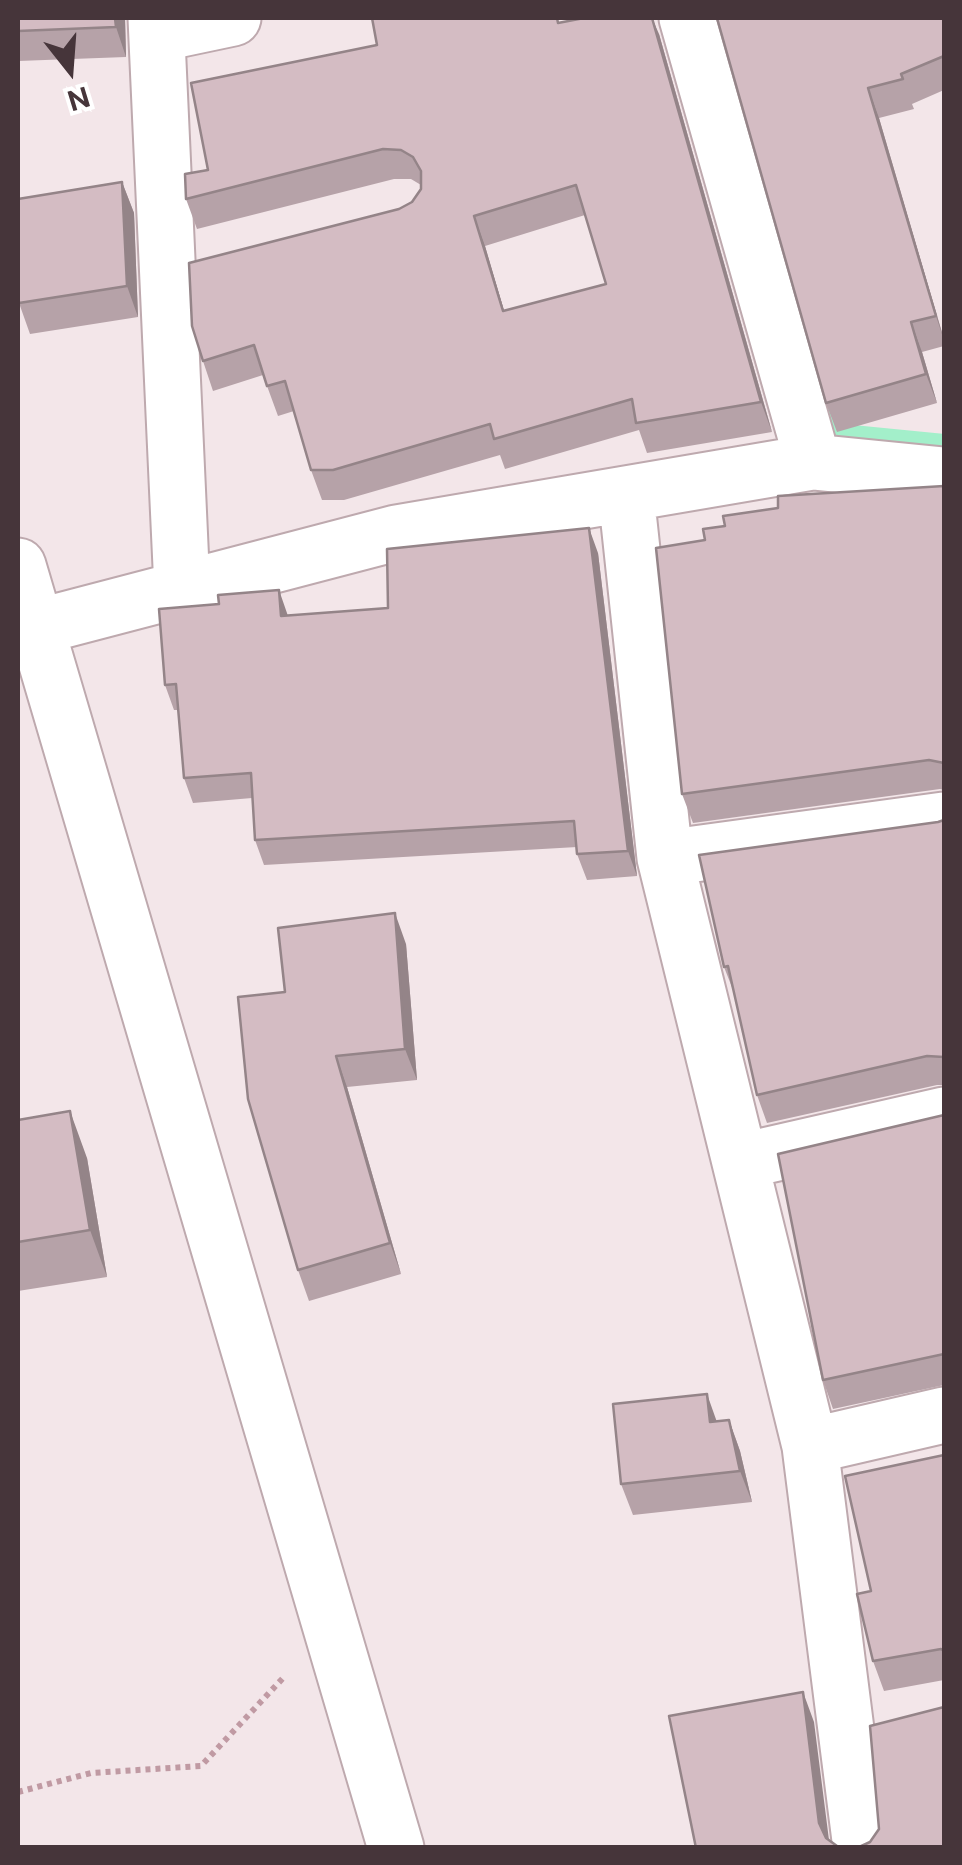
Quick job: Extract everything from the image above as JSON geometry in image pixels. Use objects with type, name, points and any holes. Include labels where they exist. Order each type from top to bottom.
[{"type":"street","points":[[182,590],[189,263],[157,26],[234,18]]},
{"type":"street","points":[[687,18],[814,462]]},
{"type":"street","points":[[27,630],[396,533],[814,462],[944,475]]},
{"type":"street","points":[[626,494],[665,858],[810,1446],[868,1727],[861,1848]]},
{"type":"street","points":[[18,566],[27,630],[396,1848]]},
{"type":"street","points":[[665,858],[944,820]]},
{"type":"street","points":[[742,1160],[944,1115]]},
{"type":"street","points":[[810,1446],[944,1415]]},
{"type":"path","points":[[18,1792],[90,1772],[201,1766],[331,1626]]},
{"type":"building","points":[[18,18],[115,18],[116,27],[18,31]]},
{"type":"building","points":[[372,18],[557,18],[558,23],[584,18],[652,18],[761,402],[636,423],[632,399],[494,439],[490,424],[333,470],[311,470],[285,381],[267,386],[254,345],[203,361],[192,326],[189,263],[399,209],[412,202],[421,189],[421,171],[413,157],[401,150],[383,149],[186,199],[185,174],[208,170],[191,83],[377,45]],"holes":[[[576,185],[606,284],[503,311],[474,216]]]},
{"type":"building","points":[[717,18],[944,18],[944,56],[901,74],[903,79],[868,88],[936,316],[911,322],[926,374],[826,403]]},
{"type":"building","points":[[122,182],[127,286],[19,303],[18,199]]},
{"type":"building","points":[[944,486],[944,763],[929,760],[682,794],[656,548],[705,540],[703,529],[725,526],[723,516],[778,508],[778,496]]},
{"type":"building","points":[[589,528],[628,851],[577,854],[574,821],[255,840],[251,773],[184,778],[176,684],[165,685],[159,609],[219,604],[218,595],[279,590],[281,616],[388,608],[387,549]]},
{"type":"building","points":[[944,820],[944,1057],[927,1056],[757,1095],[699,855]]},
{"type":"building","points":[[395,913],[405,1049],[336,1056],[390,1243],[298,1270],[248,1099],[238,997],[285,992],[278,928]]},
{"type":"building","points":[[70,1111],[90,1230],[18,1242],[18,1120]]},
{"type":"building","points":[[944,1115],[944,1354],[823,1380],[778,1154]]},
{"type":"building","points":[[707,1394],[710,1422],[729,1420],[740,1471],[621,1484],[613,1404]]},
{"type":"building","points":[[944,1455],[944,1651],[873,1661],[857,1594],[871,1591],[845,1476]]},
{"type":"building","points":[[803,1692],[819,1823],[826,1838],[844,1848],[696,1848],[669,1716]]},
{"type":"building","points":[[944,1707],[944,1848],[857,1848],[870,1842],[879,1829],[870,1726]]},
{"type":"waterway","points":[[750,134],[802,323]]},
{"type":"waterway","points":[[825,409],[832,433],[944,444]]}]
